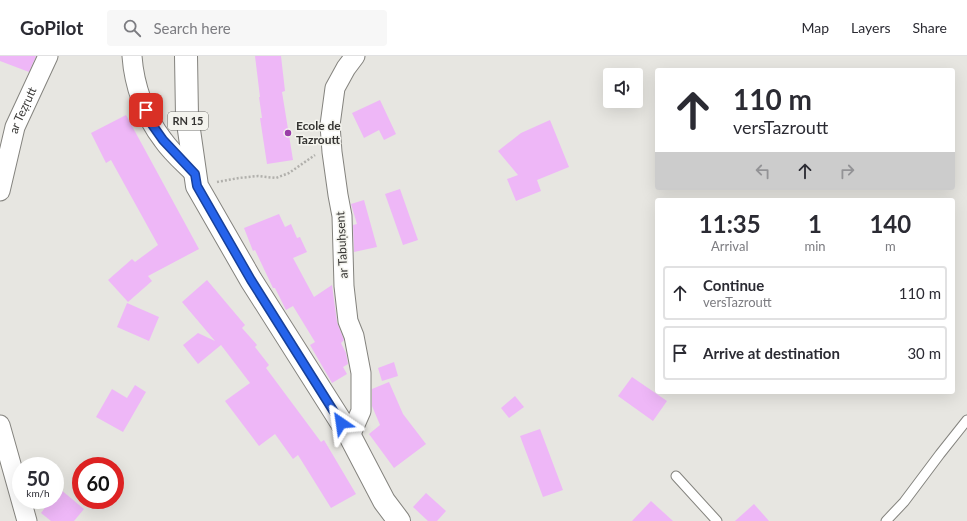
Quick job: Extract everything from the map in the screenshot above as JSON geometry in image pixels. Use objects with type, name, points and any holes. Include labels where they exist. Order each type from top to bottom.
[{"type":"main road","name":"RN 15","points":[[186,56],[187,116],[196,180],[251,280],[350,436],[384,501],[399,521]]},
{"type":"street","name":"ar Teẓṛutt","points":[[0,191],[15,126],[48,56]]},
{"type":"street","points":[[132,56],[133,71],[141,98],[151,123],[196,180]]},
{"type":"street","name":"ar Tabuḥsent","points":[[350,436],[361,411],[361,373],[354,336],[348,321],[344,286],[342,216],[332,150],[330,125],[335,88],[346,68],[355,56]]},
{"type":"street","points":[[0,425],[27,521]]},
{"type":"lane","points":[[886,521],[904,502],[967,420]]},
{"type":"lane","points":[[676,476],[717,521]]},
{"type":"path","points":[[196,180],[258,176],[276,178],[288,173],[312,156],[332,150]]},
{"type":"building","points":[[0,56],[36,56],[29,72],[0,61]]},
{"type":"building","points":[[255,56],[281,56],[285,91],[282,92],[293,160],[267,164],[260,118],[262,118]]},
{"type":"building","points":[[380,100],[396,134],[384,140],[379,130],[364,138],[352,113]]},
{"type":"building","points":[[126,115],[199,249],[148,276],[152,281],[128,302],[108,280],[132,259],[135,262],[158,245],[111,160],[106,163],[91,133]]},
{"type":"building","points":[[550,120],[569,167],[537,180],[541,191],[516,201],[507,179],[518,175],[498,151],[521,133]]},
{"type":"building","points":[[400,189],[418,240],[403,245],[385,194]]},
{"type":"building","points":[[364,200],[377,247],[354,252],[353,225],[357,224],[351,204]]},
{"type":"building","points":[[279,214],[285,227],[291,224],[297,238],[300,237],[307,252],[293,258],[314,297],[332,285],[337,322],[344,340],[341,343],[346,353],[348,364],[343,367],[347,374],[332,383],[310,345],[315,342],[293,306],[286,310],[275,288],[273,288],[255,250],[253,251],[244,228]]},
{"type":"building","points":[[207,280],[245,325],[242,328],[257,345],[255,347],[269,365],[266,368],[321,442],[324,440],[356,494],[331,508],[298,455],[293,459],[275,434],[259,446],[225,401],[250,383],[221,345],[198,364],[183,345],[198,333],[215,341],[182,302]]},
{"type":"building","points":[[127,303],[159,317],[149,341],[117,327]]},
{"type":"building","points":[[394,362],[398,376],[382,381],[378,368]]},
{"type":"building","points":[[632,377],[667,401],[653,421],[618,396]]},
{"type":"building","points":[[389,382],[403,414],[426,444],[394,468],[369,434],[380,425],[372,406],[372,389]]},
{"type":"building","points":[[135,385],[146,392],[123,432],[96,417],[112,389],[127,398]]},
{"type":"building","points":[[515,396],[524,407],[509,418],[501,408]]},
{"type":"building","points":[[540,429],[563,490],[543,497],[520,436]]},
{"type":"building","points":[[64,492],[72,499],[72,509],[84,509],[74,521],[51,521],[41,513],[44,509],[64,509]]},
{"type":"building","points":[[426,493],[446,511],[437,521],[428,521],[413,507]]},
{"type":"building","points":[[651,501],[673,521],[632,521]]},
{"type":"building","points":[[754,504],[769,521],[735,521]]},
{"type":"place","name":"Ecole de Tazroutt","points":[[288,133]]},
{"type":"route","points":[[146,110],[151,123],[163,140],[195,174],[197,186],[237,257],[341,423]]}]
